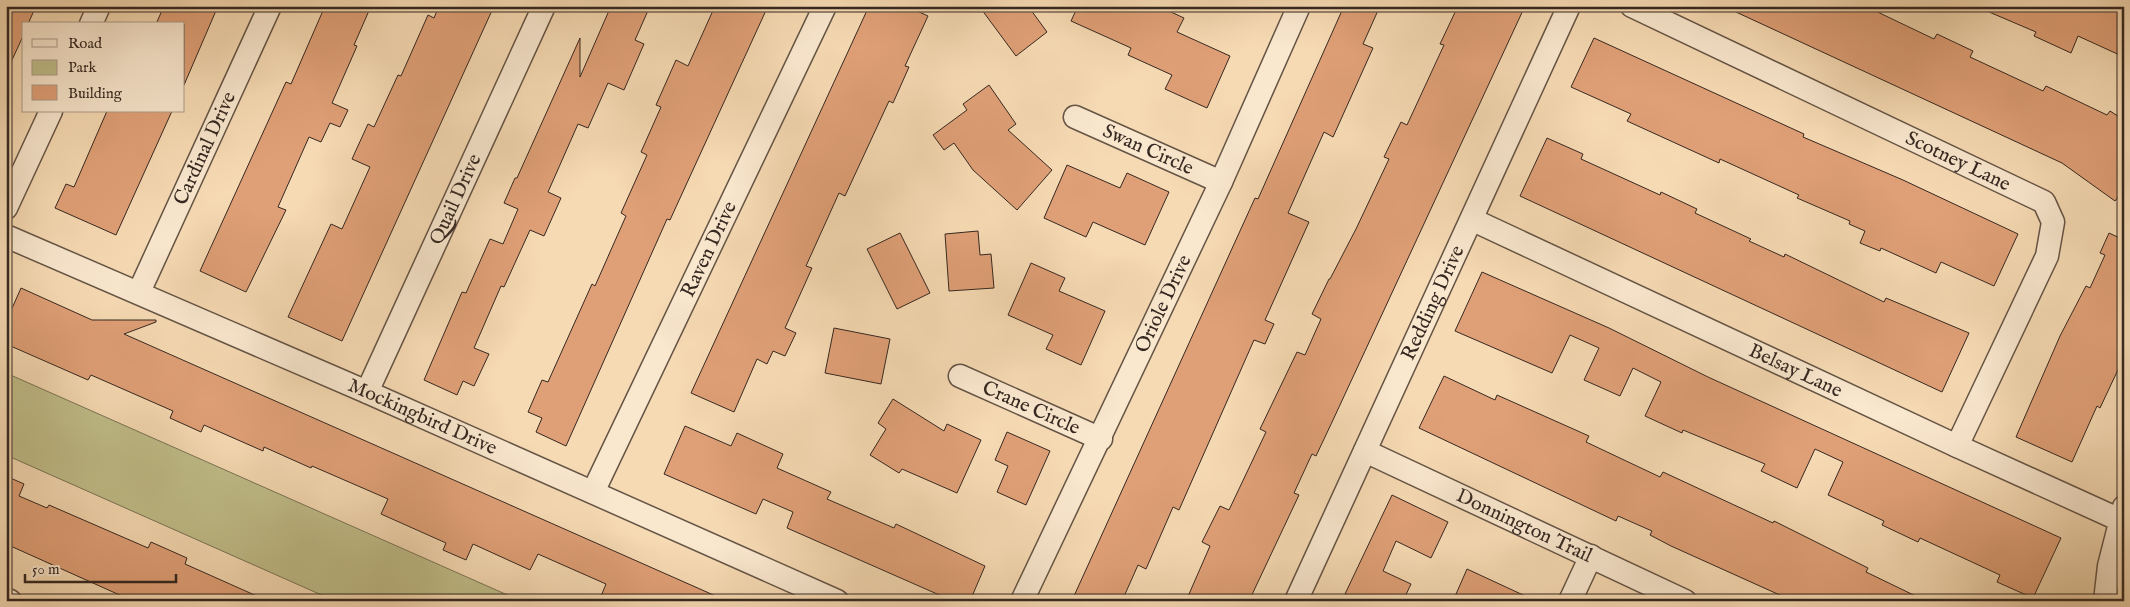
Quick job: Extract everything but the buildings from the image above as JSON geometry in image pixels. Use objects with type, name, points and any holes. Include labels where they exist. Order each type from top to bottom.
[{"type":"street","points":[[92,22],[99,6]]},
{"type":"street","name":"Cardinal Drive","points":[[139,292],[270,6]]},
{"type":"street","name":"Quail Drive","points":[[367,392],[544,6]]},
{"type":"street","name":"Raven Drive","points":[[593,492],[825,6]]},
{"type":"street","name":"Oriole Drive","points":[[1022,601],[1221,182],[1299,6]]},
{"type":"street","name":"Redding Drive","points":[[1296,601],[1473,220],[1569,6]]},
{"type":"street","name":"Scotney Lane","points":[[1632,6],[2044,202],[2053,222],[2046,256],[1957,446]]},
{"type":"street","points":[[6,208],[51,112]]},
{"type":"street","name":"Swan Circle","points":[[1075,117],[1221,182]]},
{"type":"street","name":"Belsay Lane","points":[[1473,220],[1957,446],[2122,513]]},
{"type":"street","name":"Mockingbird Drive","points":[[6,236],[367,392],[836,601]]},
{"type":"street","name":"Crane Circle","points":[[960,376],[1101,438]]},
{"type":"street","name":"Donnington Trail","points":[[1365,451],[1685,601]]},
{"type":"street","points":[[2105,601],[2109,566],[2122,513]]},
{"type":"street","points":[[1570,601],[1591,556]]},
{"type":"street","points":[[6,599],[10,601]]},
{"type":"green space","points":[[6,373],[521,601],[335,601],[6,455]]}]
